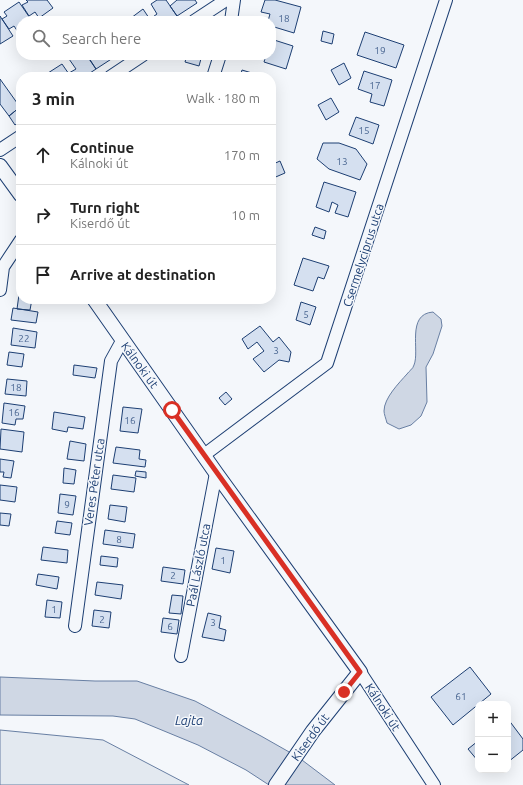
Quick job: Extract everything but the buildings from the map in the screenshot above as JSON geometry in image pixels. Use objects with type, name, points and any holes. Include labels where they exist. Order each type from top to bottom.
[{"type":"street","points":[[202,16],[226,0]]},
{"type":"street","points":[[232,16],[234,0]]},
{"type":"street","name":"Csermelyciprus utca","points":[[204,455],[327,363],[446,0]]},
{"type":"street","points":[[118,72],[136,60]]},
{"type":"street","points":[[215,72],[218,60]]},
{"type":"street","points":[[0,150],[16,139]]},
{"type":"street","points":[[0,166],[16,188]]},
{"type":"street","points":[[0,290],[3,267],[16,248]]},
{"type":"street","name":"Kálnoki út","points":[[97,304],[216,473],[360,672],[434,785]]},
{"type":"street","name":"Veres Péter utca","points":[[75,626],[111,361],[122,341]]},
{"type":"street","name":"Paál László utca","points":[[181,656],[216,473]]},
{"type":"street","name":"Kiserdő út","points":[[276,785],[314,731],[360,672]]},
{"type":"shaded area","points":[[0,730],[103,740],[189,785],[0,785]]},
{"type":"water","points":[[433,312],[441,319],[442,326],[433,354],[426,367],[427,402],[421,416],[411,425],[399,429],[387,423],[384,412],[386,401],[392,391],[412,369],[415,359],[416,334],[419,319],[425,314]]},
{"type":"water","name":"Lajta","points":[[0,677],[95,681],[137,681],[195,701],[298,757],[335,785],[269,785],[246,770],[198,745],[135,719],[113,716],[0,715]]},
{"type":"route","points":[[172,410],[360,672],[344,692]]}]
